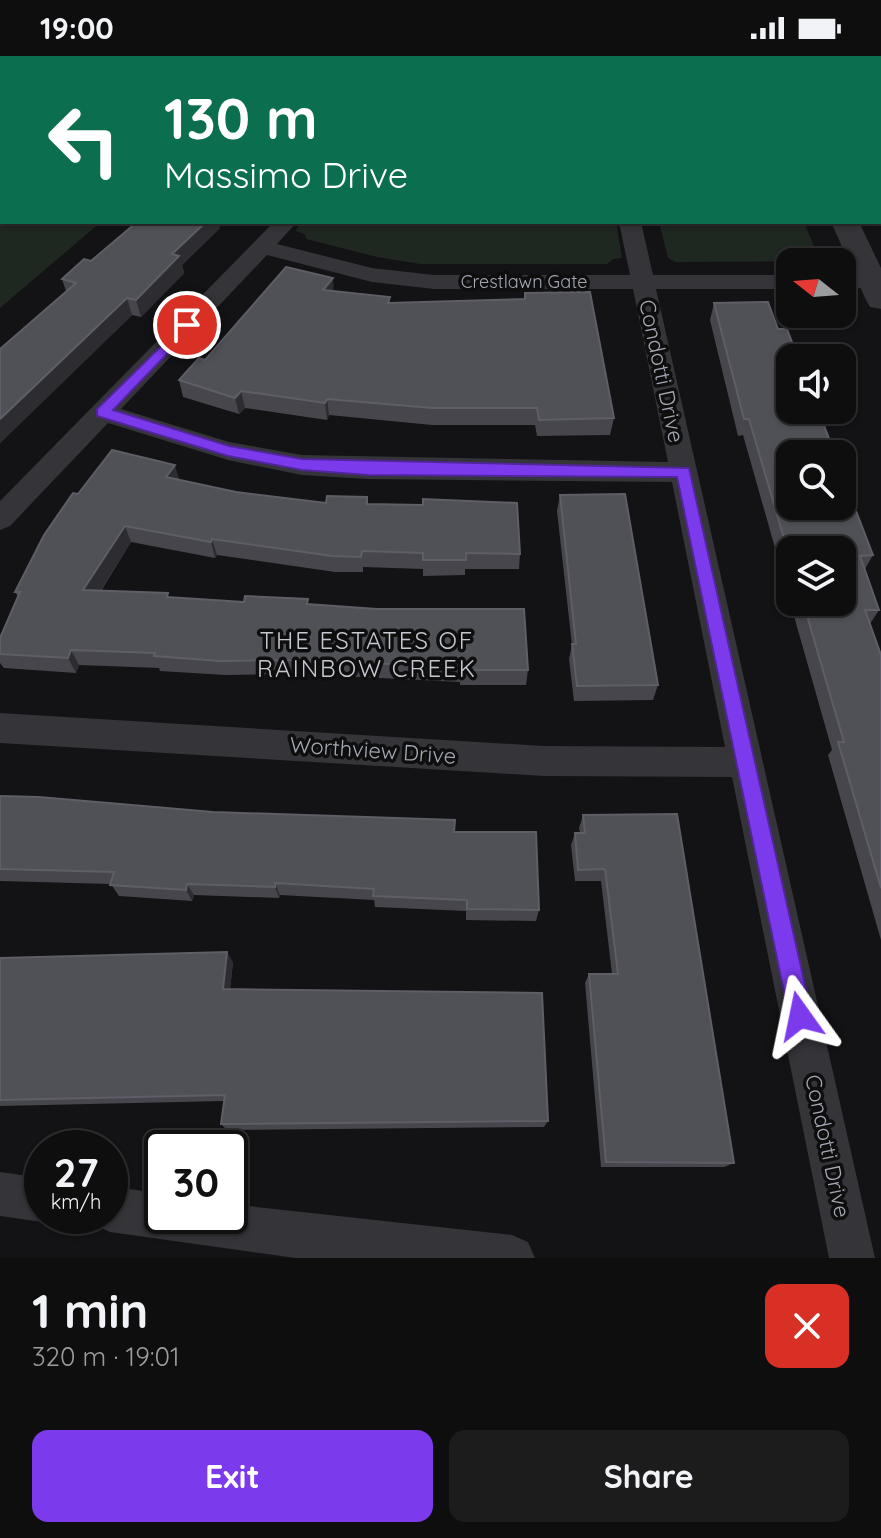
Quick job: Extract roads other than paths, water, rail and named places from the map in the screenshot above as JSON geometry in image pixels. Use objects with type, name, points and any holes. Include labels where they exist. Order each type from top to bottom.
[{"type":"street","points":[[0,519],[284,224]]},
{"type":"street","points":[[630,224],[643,282]]},
{"type":"street","points":[[846,224],[877,291]]},
{"type":"street","name":"Crestlawn Gate","points":[[263,247],[402,280],[776,282]]},
{"type":"street","name":"Condotti Drive","points":[[643,282],[852,1258]]},
{"type":"street","points":[[856,286],[877,291]]},
{"type":"street","points":[[102,412],[228,451],[302,465],[368,469],[684,472]]},
{"type":"street","name":"Worthview Drive","points":[[0,728],[544,761],[747,762]]},
{"type":"street","points":[[0,1194],[24,1197]]},
{"type":"street","points":[[128,1212],[276,1233],[512,1258]]},
{"type":"district","name":"THE ESTATES OF RAINBOW CREEK","points":[[367,655]]}]
